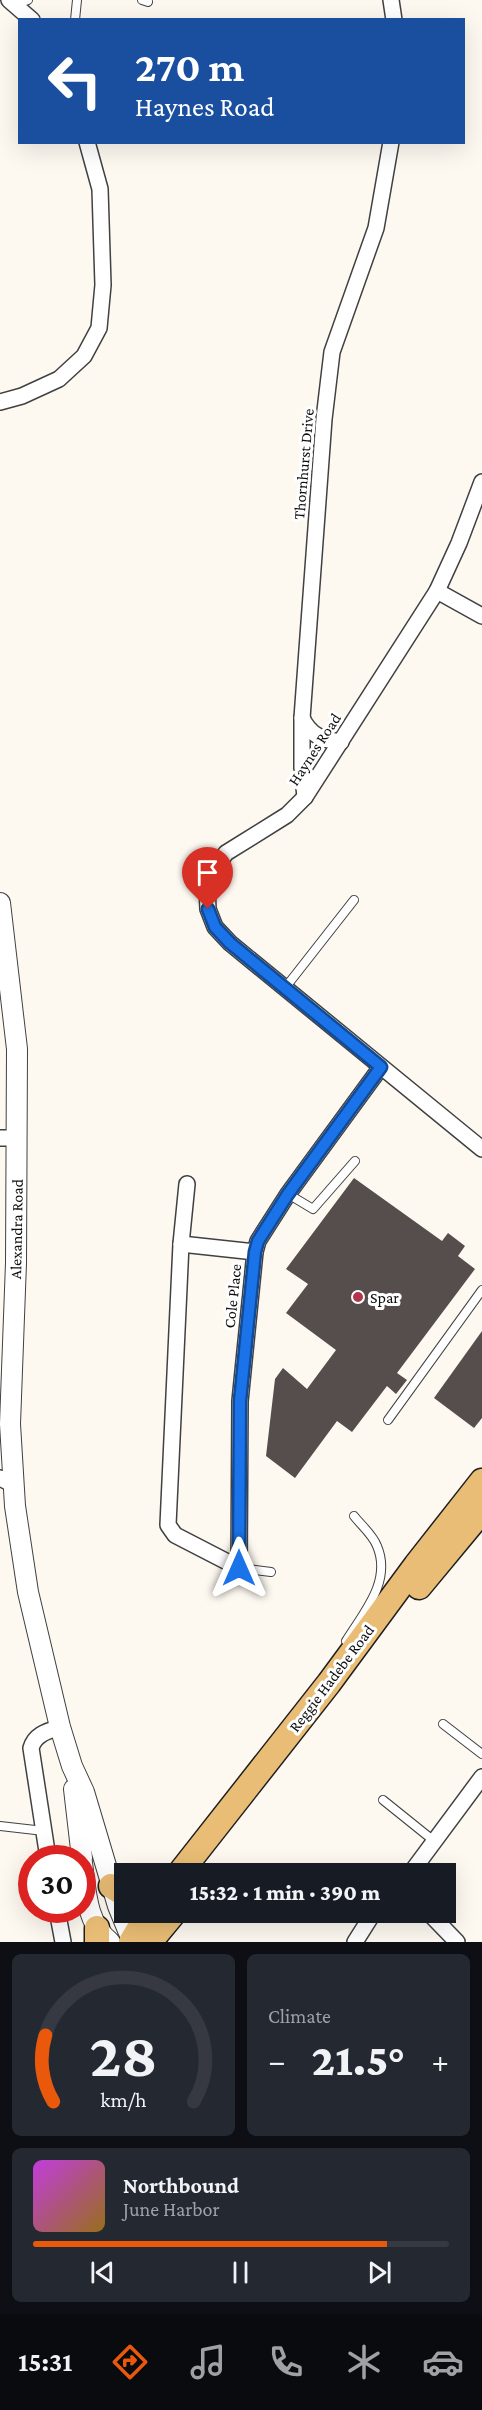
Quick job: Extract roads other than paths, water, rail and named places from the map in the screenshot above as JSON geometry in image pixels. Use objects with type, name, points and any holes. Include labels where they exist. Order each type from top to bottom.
[{"type":"main road","name":"Reggie Hadebe Road","points":[[196,1863],[416,1565],[482,1481]]},
{"type":"main road","name":"Reggie Hadebe Road","points":[[197,1863],[237,1818],[429,1574],[482,1511]]},
{"type":"main road","points":[[130,1940],[142,1923]]},
{"type":"main road","points":[[130,1940],[158,1923]]},
{"type":"street","points":[[391,0],[394,18]]},
{"type":"street","points":[[17,2],[30,18]]},
{"type":"street","points":[[0,402],[22,396],[59,379],[84,356],[99,327],[103,285],[99,189],[88,144]]},
{"type":"street","name":"Thornhurst Drive","points":[[305,797],[302,768],[302,718],[324,419],[332,352],[376,228],[391,144]]},
{"type":"street","name":"Haynes Road","points":[[482,482],[459,543],[437,591],[305,797],[287,815],[226,853],[213,872],[207,887],[208,909],[215,927],[230,943],[482,1149]]},
{"type":"street","points":[[437,591],[482,616]]},
{"type":"street","points":[[302,718],[307,729],[321,738],[340,742]]},
{"type":"street","name":"Alexandra Road","points":[[0,903],[17,1049],[8,1138],[11,1288],[10,1425],[7,1481],[28,1592],[60,1727],[114,1878]]},
{"type":"street","name":"Cole Place","points":[[239,1568],[240,1401],[255,1252],[266,1227],[288,1194],[381,1067]]},
{"type":"street","points":[[187,1185],[181,1244],[168,1525],[175,1535],[239,1568]]},
{"type":"street","points":[[181,1244],[255,1252]]},
{"type":"street","points":[[46,1845],[31,1748],[34,1740],[41,1734],[60,1727]]},
{"type":"street","name":"Alexandra Road","points":[[72,1766],[80,1845]]},
{"type":"street","points":[[418,1863],[482,1777]]},
{"type":"street","name":"Alexandra Road","points":[[96,1912],[130,1940]]},
{"type":"street","points":[[59,1923],[63,1942]]},
{"type":"street","name":"Alexandra Road","points":[[126,1923],[130,1940]]},
{"type":"street","points":[[356,1942],[366,1923]]},
{"type":"street","points":[[439,1923],[457,1942]]},
{"type":"lane","points":[[75,18],[77,0]]},
{"type":"lane","points":[[285,988],[354,900]]},
{"type":"lane","points":[[288,1194],[313,1209],[355,1161]]},
{"type":"lane","points":[[388,1420],[482,1290]]},
{"type":"lane","points":[[329,1683],[332,1669],[345,1642],[379,1587],[382,1563],[377,1545],[354,1516]]},
{"type":"lane","points":[[239,1568],[271,1572]]},
{"type":"lane","points":[[443,1724],[482,1754]]},
{"type":"lane","points":[[383,1800],[434,1841]]},
{"type":"lane","points":[[0,1826],[44,1831]]},
{"type":"place","name":"Spar","points":[[358,1297]]}]
